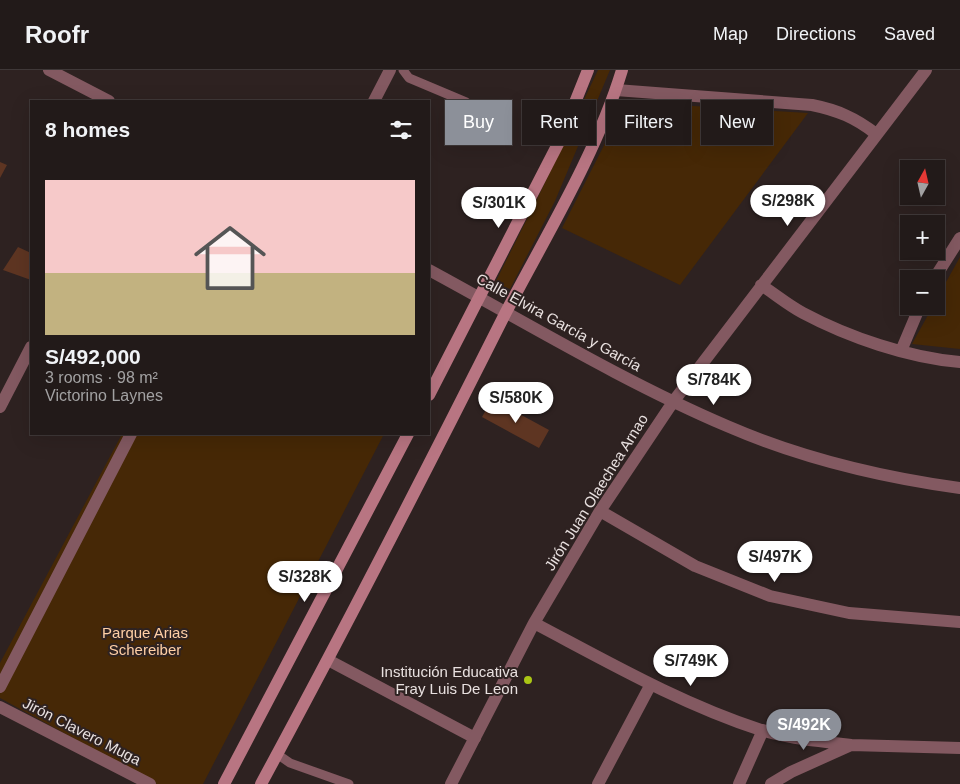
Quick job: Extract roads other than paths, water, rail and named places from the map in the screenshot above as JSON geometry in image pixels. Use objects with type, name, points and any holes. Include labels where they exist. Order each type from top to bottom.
[{"type":"main road","points":[[430,393],[560,140],[588,70]]},
{"type":"main road","points":[[262,784],[328,660],[593,142],[616,90],[622,70]]},
{"type":"main road","points":[[224,784],[407,435]]},
{"type":"street","points":[[49,70],[107,100]]},
{"type":"street","points":[[375,100],[390,70]]},
{"type":"street","name":"Jirón Juan Olaechea Arnao","points":[[452,784],[534,623],[600,511],[673,402],[926,70]]},
{"type":"street","points":[[616,90],[812,105],[850,116],[876,134]]},
{"type":"street","points":[[940,270],[960,238]]},
{"type":"street","name":"Calle Elvira García y García","points":[[430,271],[673,402],[728,427],[823,461],[907,481],[960,488]]},
{"type":"street","points":[[761,285],[802,312],[848,334],[900,351],[960,362]]},
{"type":"street","points":[[900,351],[916,315]]},
{"type":"street","points":[[0,406],[30,349]]},
{"type":"street","points":[[0,687],[130,435]]},
{"type":"street","points":[[600,511],[694,566],[770,596],[850,613],[960,622]]},
{"type":"street","points":[[534,623],[651,684],[763,730],[851,745],[960,748]]},
{"type":"street","points":[[328,660],[476,738]]},
{"type":"street","points":[[598,784],[651,684]]},
{"type":"street","name":"Jirón Clavero Muga","points":[[0,706],[150,784]]},
{"type":"street","points":[[739,784],[763,730]]},
{"type":"street","points":[[771,784],[791,772],[851,745]]},
{"type":"lane","points":[[403,70],[409,78],[461,100]]},
{"type":"lane","points":[[277,754],[290,763],[349,784]]},
{"type":"place","name":"Institución Educativa Fray Luis De Leon","points":[[528,680]]},
{"type":"park label","name":"Parque Arias Schereiber","points":[[145,640]]}]
